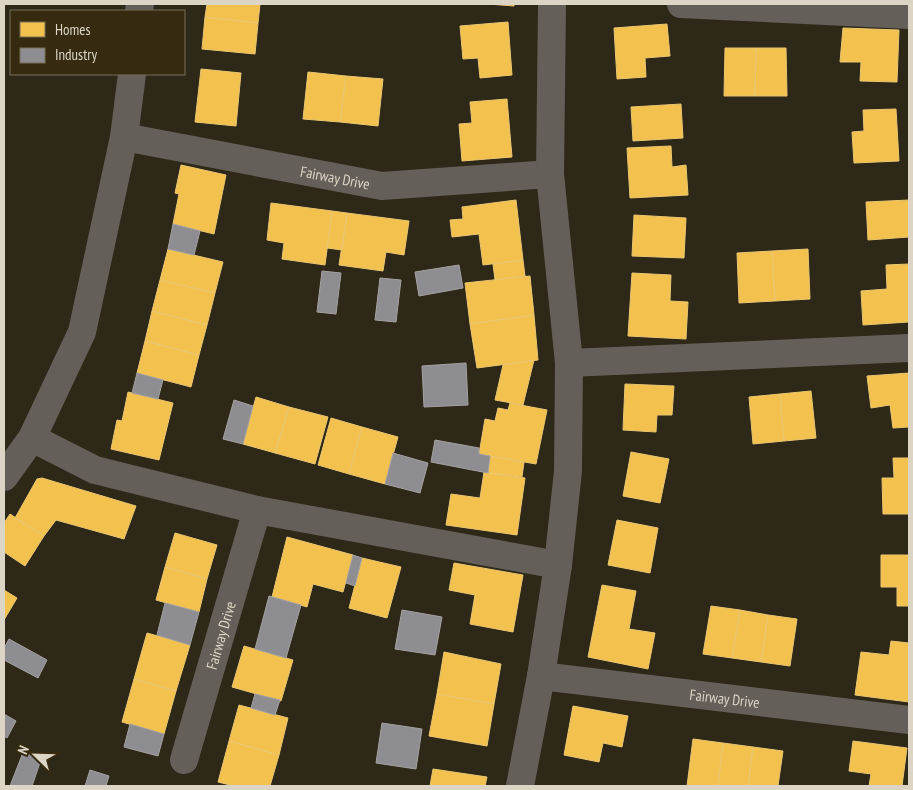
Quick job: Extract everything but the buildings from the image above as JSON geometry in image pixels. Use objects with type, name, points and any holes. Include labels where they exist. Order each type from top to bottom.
[{"type":"street","points":[[520,786],[541,676],[558,565],[568,471],[569,363],[550,174],[552,4]]},
{"type":"street","points":[[681,4],[909,15]]},
{"type":"street","points":[[4,478],[32,438],[82,332],[124,137],[132,75]]},
{"type":"street","name":"Fairway Drive","points":[[124,137],[382,186],[550,174]]},
{"type":"street","points":[[569,363],[909,348]]},
{"type":"street","points":[[32,438],[95,470],[257,510],[558,565]]},
{"type":"street","name":"Fairway Drive","points":[[184,760],[257,510]]},
{"type":"street","name":"Fairway Drive","points":[[541,676],[909,720]]}]
